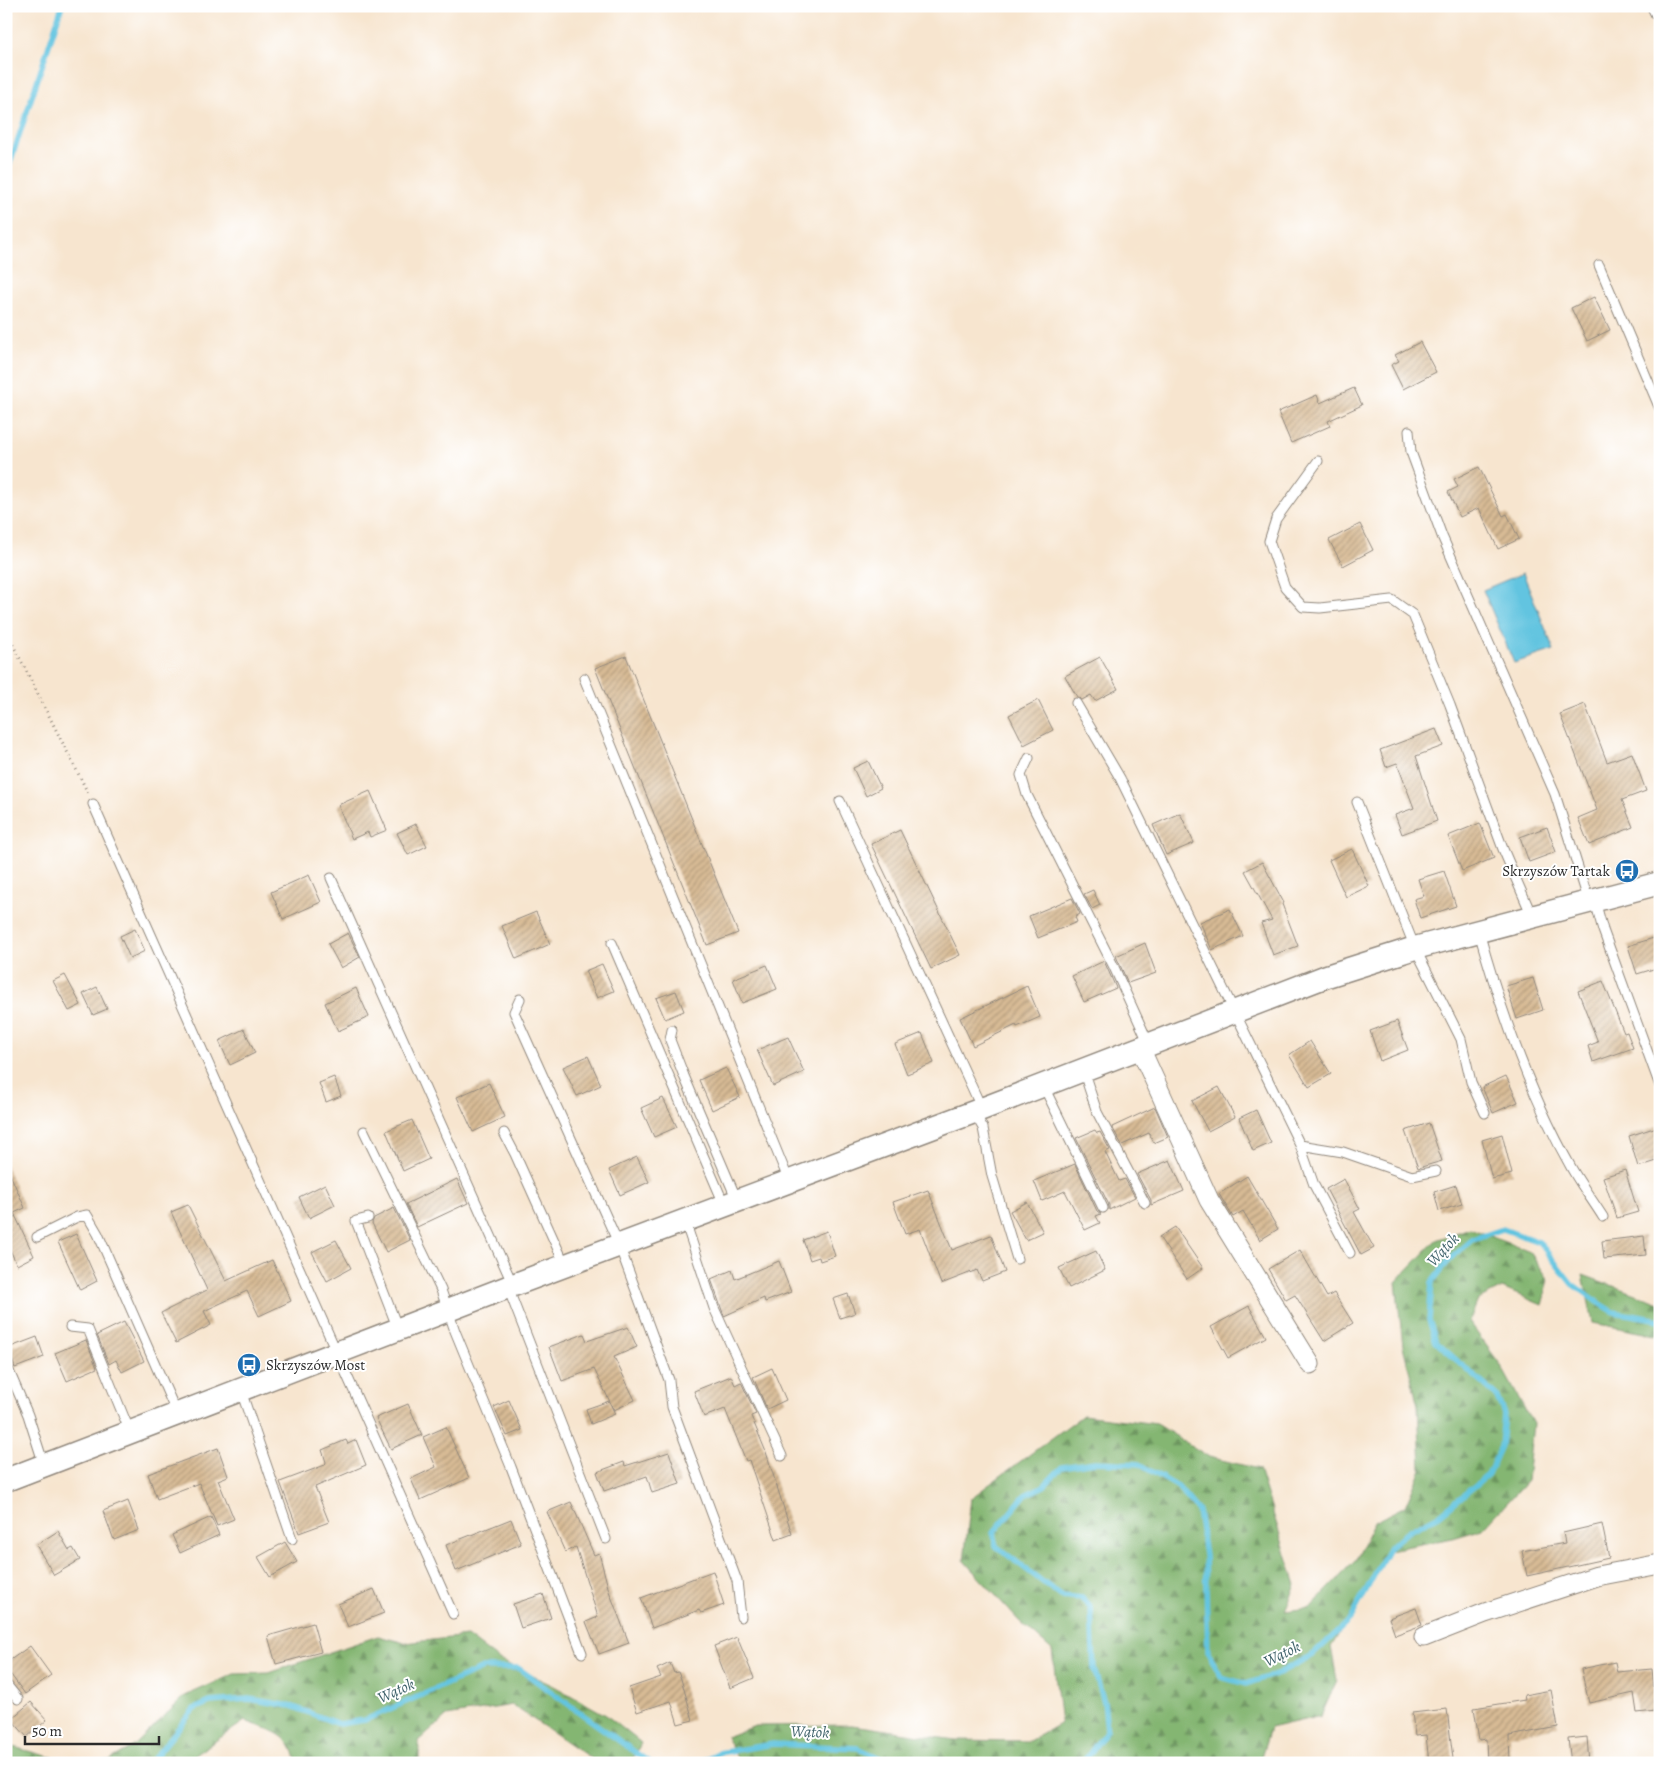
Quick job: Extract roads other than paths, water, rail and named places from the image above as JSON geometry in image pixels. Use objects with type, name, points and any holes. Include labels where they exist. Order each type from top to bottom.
[{"type":"street","points":[[1657,6],[1660,12]]},
{"type":"street","points":[[6,1480],[510,1286],[1327,976],[1478,930],[1660,884]]},
{"type":"street","points":[[1145,1046],[1209,1200],[1310,1364]]},
{"type":"street","points":[[1424,1637],[1485,1613],[1597,1576],[1660,1564]]},
{"type":"lane","points":[[1599,265],[1660,409]]},
{"type":"lane","points":[[1409,431],[1411,452],[1442,536],[1555,794],[1660,1086]]},
{"type":"lane","points":[[1318,461],[1276,519],[1269,542],[1285,587],[1303,607],[1320,608],[1392,600],[1413,615],[1450,705],[1503,849],[1532,916]]},
{"type":"lane","points":[[584,678],[789,1181]]},
{"type":"lane","points":[[1076,703],[1120,778],[1300,1145],[1314,1185],[1350,1253]]},
{"type":"lane","points":[[1028,758],[1021,775],[1027,795],[1113,965],[1145,1046]]},
{"type":"lane","points":[[840,801],[978,1110],[992,1176],[1017,1259]]},
{"type":"lane","points":[[1357,802],[1415,948],[1461,1039],[1471,1082],[1485,1113]]},
{"type":"lane","points":[[93,804],[453,1614]]},
{"type":"lane","points":[[331,878],[510,1286],[606,1539]]},
{"type":"lane","points":[[1478,930],[1489,969],[1535,1094],[1572,1169],[1603,1217]]},
{"type":"lane","points":[[612,943],[731,1202]]},
{"type":"lane","points":[[520,999],[514,1012],[619,1245],[669,1380],[672,1407],[737,1581],[741,1617]]},
{"type":"lane","points":[[672,1030],[670,1040],[731,1202]]},
{"type":"lane","points":[[1083,1070],[1097,1112],[1145,1203]]},
{"type":"lane","points":[[1043,1085],[1103,1208]]},
{"type":"lane","points":[[364,1130],[441,1290],[582,1653]]},
{"type":"lane","points":[[504,1133],[565,1266]]},
{"type":"lane","points":[[1300,1145],[1343,1152],[1412,1176],[1436,1172]]},
{"type":"lane","points":[[37,1237],[77,1217],[88,1215],[177,1414]]},
{"type":"lane","points":[[368,1218],[356,1221],[398,1329]]},
{"type":"lane","points":[[684,1220],[714,1308],[782,1456]]},
{"type":"lane","points":[[70,1327],[88,1329],[130,1432]]},
{"type":"lane","points":[[6,1364],[28,1415],[44,1466]]},
{"type":"lane","points":[[240,1390],[292,1539]]},
{"type":"lane","points":[[6,1684],[18,1700]]},
{"type":"water","points":[[1523,573],[1554,650],[1514,663],[1483,590]]},
{"type":"waterway","points":[[6,175],[62,6]]},
{"type":"waterway","name":"Wątok","points":[[1080,1763],[1085,1760],[1107,1730],[1104,1702],[1094,1669],[1091,1608],[1082,1598],[1061,1596],[996,1546],[993,1533],[1025,1495],[1044,1486],[1062,1467],[1095,1462],[1139,1464],[1178,1487],[1198,1511],[1205,1555],[1208,1652],[1221,1677],[1246,1684],[1279,1673],[1314,1654],[1350,1620],[1390,1546],[1409,1531],[1439,1515],[1488,1475],[1501,1446],[1504,1414],[1496,1395],[1436,1342],[1429,1320],[1432,1282],[1450,1259],[1473,1239],[1503,1229],[1539,1242],[1572,1284],[1614,1312],[1660,1320]]},
{"type":"waterway","name":"Wątok","points":[[150,1763],[194,1709],[210,1702],[249,1699],[291,1706],[339,1724],[365,1720],[483,1668],[518,1668],[650,1763]]},
{"type":"waterway","name":"Wątok","points":[[698,1763],[718,1753],[773,1744],[858,1748],[891,1763]]},
{"type":"place","name":"Skrzyszów Tartak","points":[[1627,871]]},
{"type":"place","name":"Skrzyszów Most","points":[[249,1365]]}]
